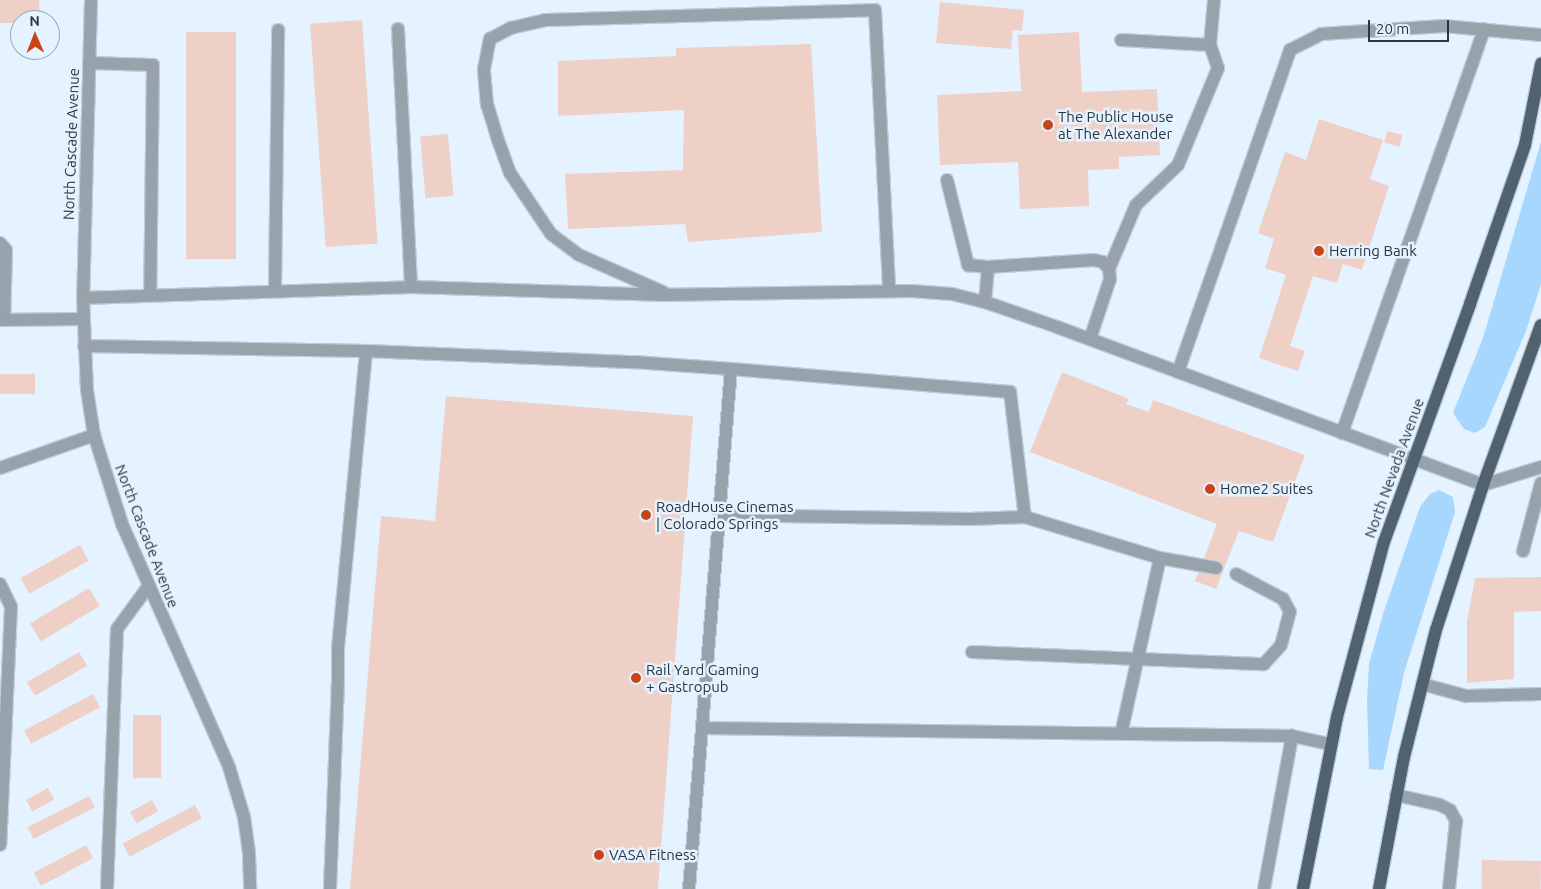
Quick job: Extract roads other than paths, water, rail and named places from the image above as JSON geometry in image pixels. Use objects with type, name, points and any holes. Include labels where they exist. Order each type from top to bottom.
[{"type":"main road","name":"North Nevada Avenue","points":[[1303,889],[1331,744],[1384,542],[1525,145],[1541,64]]},
{"type":"main road","points":[[1379,889],[1396,795],[1436,630],[1483,485],[1541,325]]},
{"type":"street","name":"North Cascade Avenue","points":[[91,0],[83,319],[84,346],[94,435],[122,524],[229,767],[244,817],[249,854],[250,889]]},
{"type":"street","points":[[1090,340],[1110,279],[1110,269],[1136,205],[1178,165],[1218,68],[1210,44],[1214,0]]},
{"type":"street","points":[[670,295],[579,255],[551,234],[510,174],[487,105],[484,70],[490,38],[510,28],[545,20],[569,18],[875,10],[889,291]]},
{"type":"street","points":[[1178,372],[1290,50],[1322,34],[1444,26],[1541,34]]},
{"type":"street","points":[[398,29],[411,287]]},
{"type":"street","points":[[1342,433],[1484,29]]},
{"type":"street","points":[[275,292],[278,30]]},
{"type":"street","points":[[1122,40],[1210,44]]},
{"type":"street","points":[[89,63],[153,65],[150,295]]},
{"type":"street","points":[[947,180],[968,265],[988,267],[1094,260],[1103,262],[1110,269]]},
{"type":"street","points":[[0,243],[6,250],[2,320],[83,319]]},
{"type":"street","points":[[985,302],[988,267]]},
{"type":"street","points":[[83,298],[411,287],[670,295],[889,291],[952,294],[985,302],[1483,485],[1541,467]]},
{"type":"street","points":[[84,346],[366,351],[624,362],[1010,392],[1026,517]]},
{"type":"street","points":[[330,889],[338,648],[366,351]]},
{"type":"street","points":[[689,889],[731,369]]},
{"type":"street","points":[[0,468],[94,435]]},
{"type":"street","points":[[1523,551],[1541,483]]},
{"type":"street","points":[[720,515],[969,519],[1026,517],[1160,558],[1216,568]]},
{"type":"street","points":[[1121,734],[1160,558]]},
{"type":"street","points":[[972,652],[1264,664],[1281,645],[1290,612],[1283,599],[1236,574]]},
{"type":"street","points":[[0,584],[11,607],[0,844]]},
{"type":"street","points":[[107,889],[117,629],[148,586]]},
{"type":"street","points":[[1422,684],[1466,696],[1541,694]]},
{"type":"street","points":[[702,728],[1292,736],[1331,744]]},
{"type":"street","points":[[1264,889],[1292,736]]},
{"type":"street","points":[[1396,795],[1440,805],[1450,810],[1456,821],[1450,889]]},
{"type":"place","name":"The Public House at The Alexander","points":[[1048,125]]},
{"type":"place","name":"Herring Bank","points":[[1319,251]]},
{"type":"place","name":"Home2 Suites","points":[[1210,489]]},
{"type":"place","name":"RoadHouse Cinemas | Colorado Springs","points":[[646,515]]},
{"type":"place","name":"Rail Yard Gaming + Gastropub","points":[[636,678]]},
{"type":"place","name":"VASA Fitness","points":[[599,855]]}]
